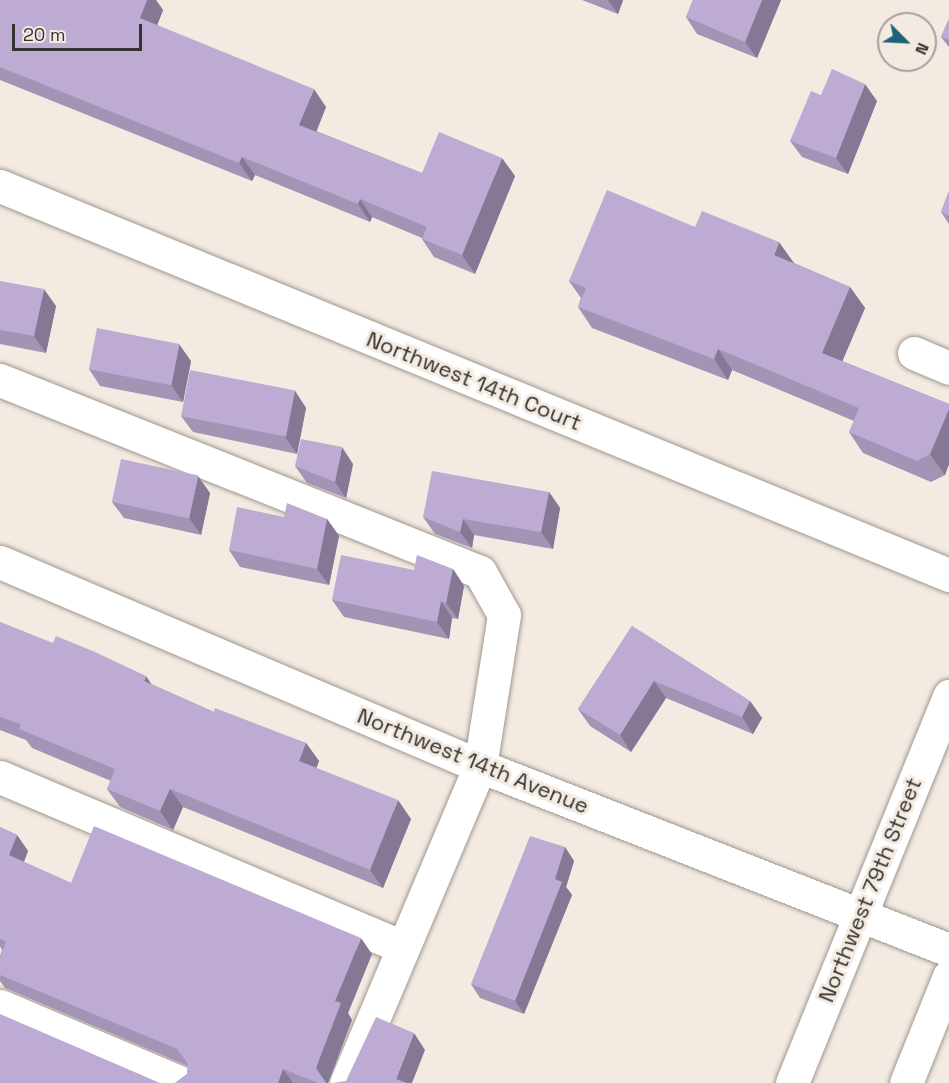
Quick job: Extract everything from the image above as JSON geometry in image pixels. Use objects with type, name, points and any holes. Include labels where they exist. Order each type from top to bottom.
[{"type":"street","name":"Northwest 14th Court","points":[[0,186],[949,575]]},
{"type":"street","points":[[914,353],[949,368]]},
{"type":"street","points":[[0,381],[480,572],[504,615],[480,766],[346,1083]]},
{"type":"street","name":"Northwest 14th Avenue","points":[[0,562],[480,766],[949,950]]},
{"type":"street","name":"Northwest 79th Street","points":[[792,1083],[949,696]]},
{"type":"street","points":[[0,777],[403,947]]},
{"type":"street","points":[[906,1083],[949,976]]},
{"type":"street","points":[[0,1006],[182,1083]]},
{"type":"building","points":[[0,0],[147,0],[140,18],[314,89],[299,125],[422,173],[439,132],[502,158],[462,255],[422,239],[427,227],[360,199],[358,204],[242,157],[239,163],[0,67]]},
{"type":"building","points":[[693,0],[762,0],[745,42],[686,17]]},
{"type":"building","points":[[949,19],[949,40],[941,37]]},
{"type":"building","points":[[832,69],[865,84],[836,158],[790,141],[811,91],[821,95]]},
{"type":"building","points":[[607,190],[695,227],[702,211],[779,242],[774,255],[850,287],[822,353],[949,404],[930,454],[917,461],[849,432],[859,408],[718,349],[714,359],[578,307],[586,288],[569,281]]},
{"type":"building","points":[[949,191],[949,216],[941,212]]},
{"type":"building","points":[[0,281],[44,289],[34,336],[0,330]]},
{"type":"building","points":[[97,328],[179,344],[171,385],[89,369]]},
{"type":"building","points":[[190,370],[295,390],[286,437],[181,416]]},
{"type":"building","points":[[301,439],[342,447],[335,482],[295,466]]},
{"type":"building","points":[[121,459],[198,475],[189,518],[112,502]]},
{"type":"building","points":[[432,471],[549,492],[541,532],[463,519],[460,532],[423,517]]},
{"type":"building","points":[[287,503],[327,519],[317,569],[229,550],[237,507],[284,517]]},
{"type":"building","points":[[341,555],[414,570],[417,555],[453,569],[446,603],[441,601],[437,622],[332,600]]},
{"type":"building","points":[[0,622],[53,643],[56,636],[146,676],[144,681],[214,712],[215,708],[306,743],[299,761],[398,800],[370,870],[170,789],[160,811],[107,789],[115,769],[19,729],[21,724],[0,717]]},
{"type":"building","points":[[632,626],[750,701],[742,717],[654,681],[620,735],[578,709]]},
{"type":"building","points":[[94,826],[361,938],[335,1001],[341,1003],[316,1068],[326,1083],[318,1083],[283,1069],[278,1083],[175,1083],[187,1074],[188,1064],[177,1049],[0,975],[0,956],[6,942],[0,939],[0,827],[17,835],[9,855],[71,883]]},
{"type":"building","points":[[530,836],[565,847],[555,879],[562,882],[515,1001],[471,984]]},
{"type":"building","points":[[0,1014],[160,1083],[0,1083]]},
{"type":"building","points":[[376,1017],[414,1033],[396,1079],[407,1083],[332,1083],[346,1081]]}]
